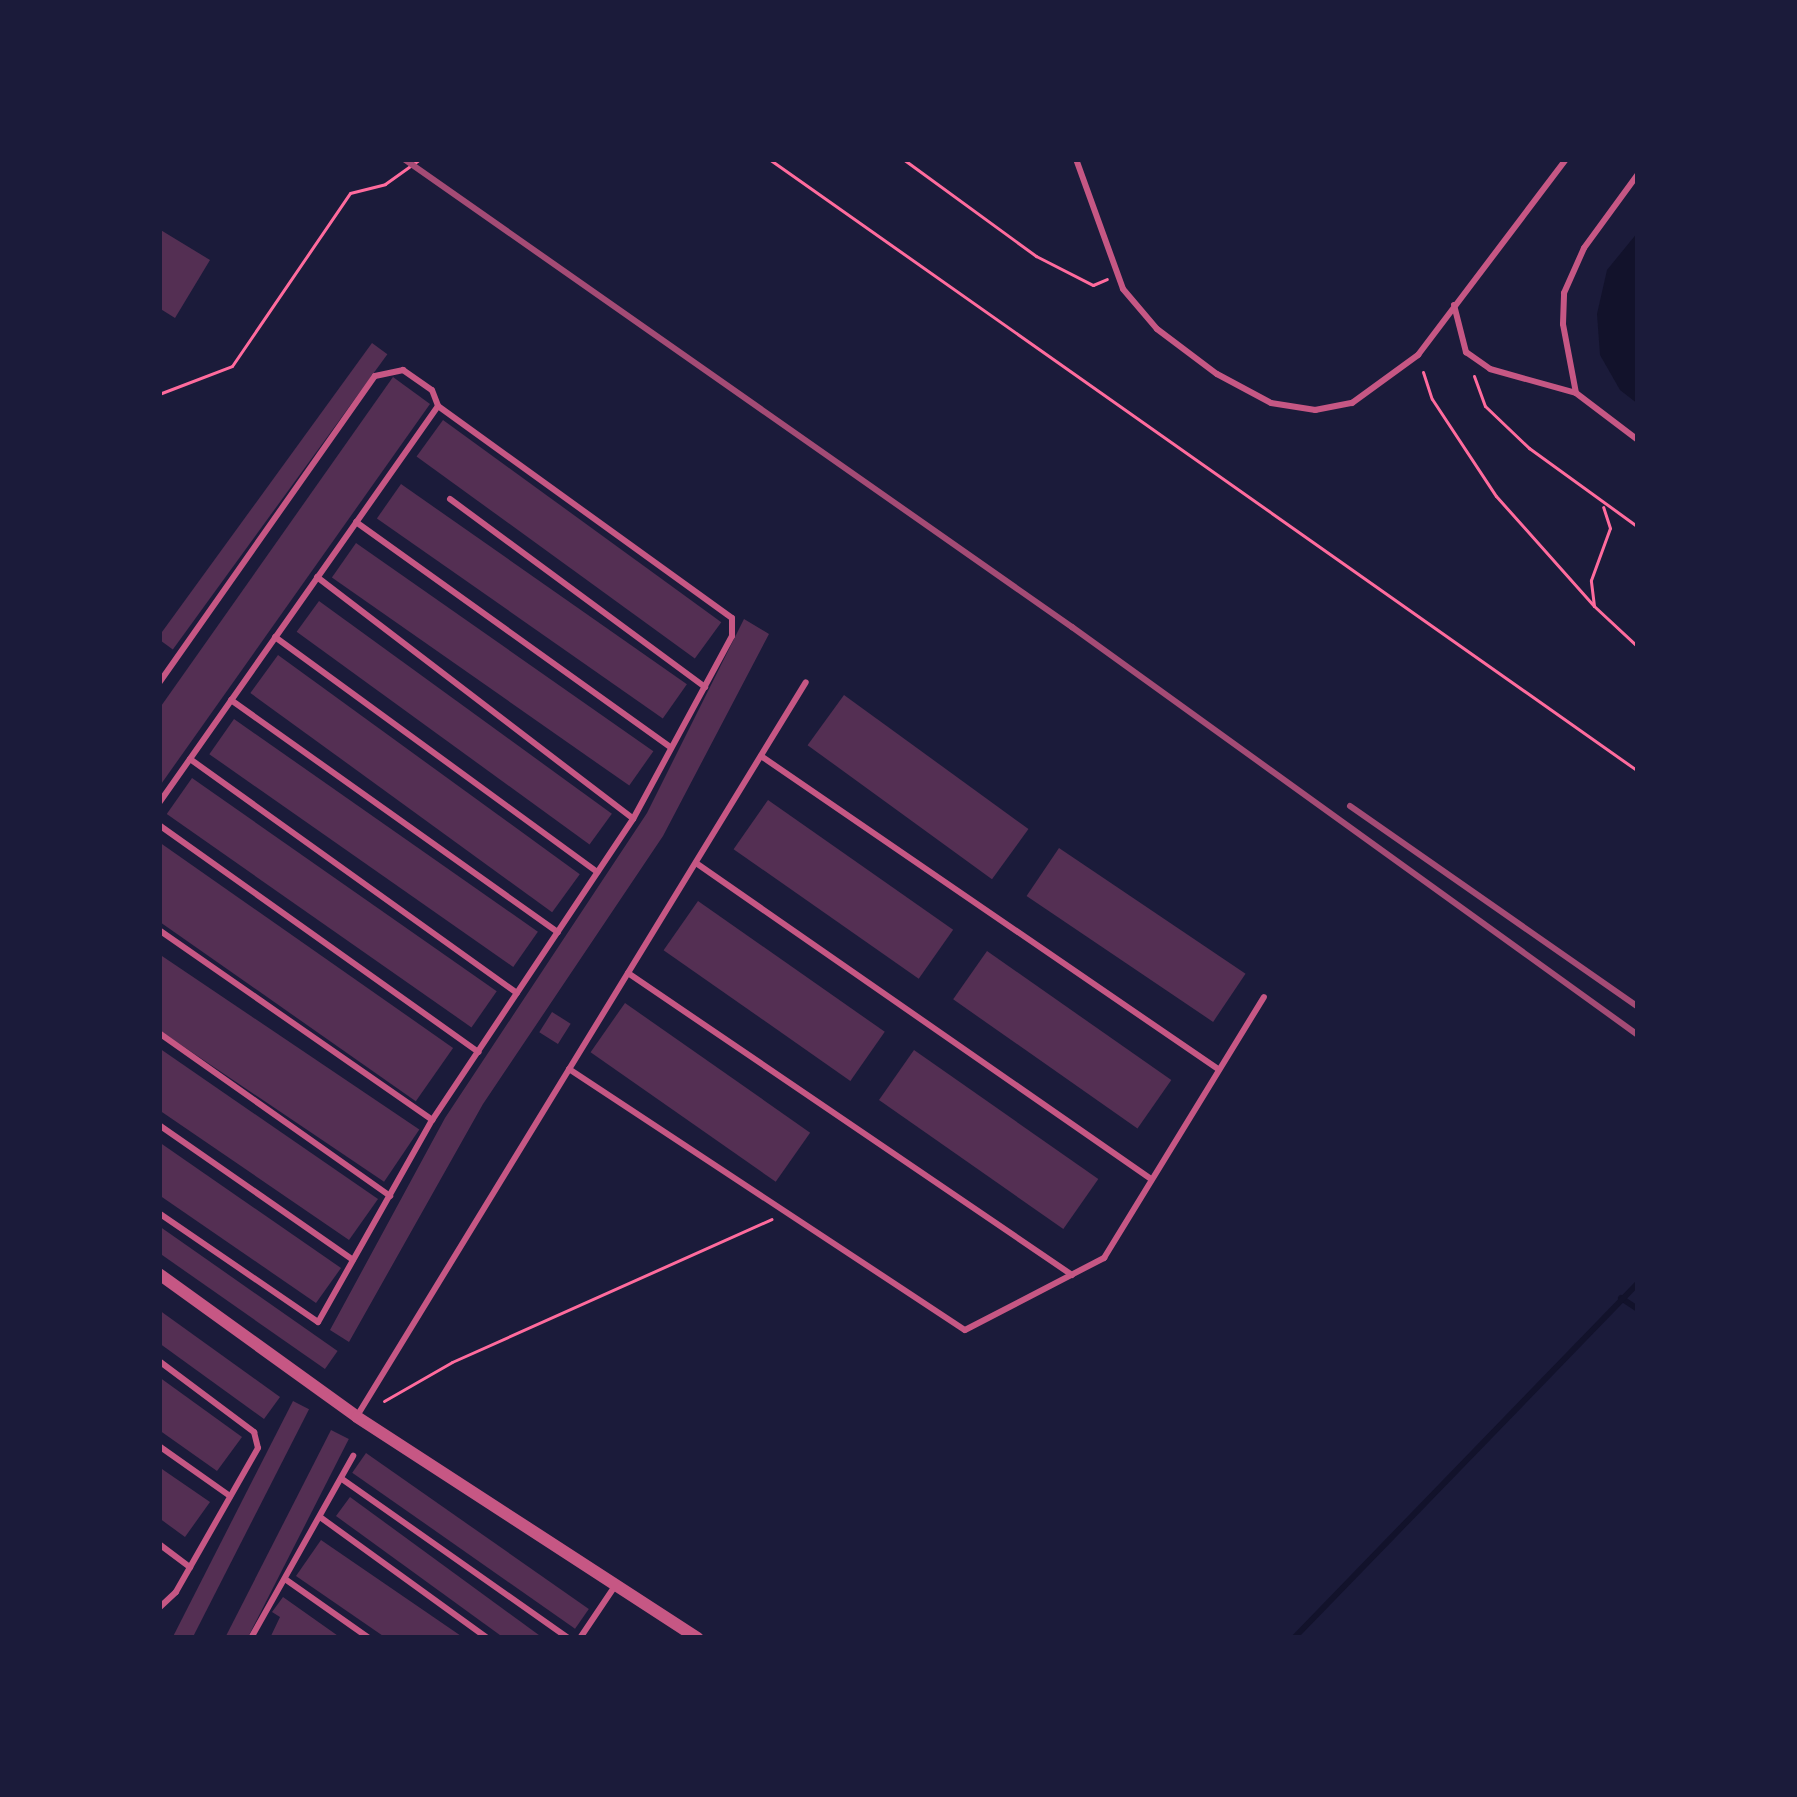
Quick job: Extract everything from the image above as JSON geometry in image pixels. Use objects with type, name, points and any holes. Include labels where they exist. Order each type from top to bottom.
[{"type":"street","points":[[159,1274],[357,1417],[698,1638]]},
{"type":"lane","points":[[1076,159],[1117,275],[1157,328],[1217,374],[1271,403],[1315,410],[1352,403],[1418,355],[1566,159]]},
{"type":"lane","points":[[1576,393],[1563,324],[1564,293],[1584,248],[1638,175]]},
{"type":"lane","points":[[1454,305],[1466,352],[1490,369],[1576,393],[1638,440]]},
{"type":"lane","points":[[159,683],[375,376],[403,370],[432,391],[438,406],[732,618],[732,636],[633,819],[433,1120],[318,1322],[159,1213]]},
{"type":"lane","points":[[159,802],[438,406]]},
{"type":"lane","points":[[450,499],[705,687]]},
{"type":"lane","points":[[356,522],[672,748]]},
{"type":"lane","points":[[317,578],[633,819]]},
{"type":"lane","points":[[275,637],[598,873]]},
{"type":"lane","points":[[357,1417],[806,682]]},
{"type":"lane","points":[[231,700],[558,932]]},
{"type":"lane","points":[[760,756],[1220,1070]]},
{"type":"lane","points":[[190,759],[517,994]]},
{"type":"lane","points":[[159,825],[478,1052]]},
{"type":"lane","points":[[696,862],[1152,1179]]},
{"type":"lane","points":[[159,930],[433,1120]]},
{"type":"lane","points":[[628,973],[1072,1275]]},
{"type":"lane","points":[[569,1070],[965,1330],[1104,1258],[1264,997]]},
{"type":"lane","points":[[159,1033],[389,1196]]},
{"type":"lane","points":[[159,1126],[353,1261]]},
{"type":"lane","points":[[159,1361],[254,1432],[258,1448],[191,1567],[159,1608]]},
{"type":"lane","points":[[159,1446],[230,1496]]},
{"type":"lane","points":[[251,1638],[353,1456]]},
{"type":"lane","points":[[342,1479],[568,1638]]},
{"type":"lane","points":[[320,1517],[487,1638]]},
{"type":"lane","points":[[159,1544],[191,1567]]},
{"type":"lane","points":[[285,1579],[369,1638]]},
{"type":"lane","points":[[580,1638],[617,1583]]},
{"type":"path","points":[[159,394],[232,366],[350,193],[386,184],[420,159]]},
{"type":"path","points":[[769,159],[1638,771]]},
{"type":"path","points":[[903,159],[1036,256],[1093,285],[1117,275]]},
{"type":"path","points":[[1466,352],[1485,406],[1602,505],[1638,527]]},
{"type":"path","points":[[1418,355],[1432,399],[1496,496],[1594,606],[1638,647]]},
{"type":"path","points":[[1594,606],[1591,580],[1610,528],[1602,505]]},
{"type":"path","points":[[357,1417],[452,1362],[783,1214]]},
{"type":"shaded area","points":[[1638,232],[1638,404],[1620,390],[1600,355],[1597,314],[1607,270]]},
{"type":"building","points":[[159,229],[210,260],[175,318],[159,308]]},
{"type":"building","points":[[372,343],[387,354],[173,649],[159,636]]},
{"type":"building","points":[[393,377],[430,404],[159,787],[159,709]]},
{"type":"building","points":[[443,420],[721,622],[695,659],[417,456]]},
{"type":"building","points":[[401,484],[687,684],[663,719],[377,518]]},
{"type":"building","points":[[356,543],[653,751],[629,786],[332,577]]},
{"type":"building","points":[[319,601],[612,814],[590,845],[297,632]]},
{"type":"building","points":[[744,619],[769,634],[663,836],[483,1104],[349,1342],[330,1330],[445,1118],[647,813]]},
{"type":"building","points":[[278,655],[580,874],[552,912],[250,693]]},
{"type":"building","points":[[844,695],[1028,829],[992,879],[808,745]]},
{"type":"building","points":[[234,719],[538,932],[513,967],[209,754]]},
{"type":"building","points":[[192,778],[497,991],[471,1027],[167,814]]},
{"type":"building","points":[[768,800],[953,930],[919,979],[734,849]]},
{"type":"building","points":[[159,842],[453,1048],[416,1101],[159,921]]},
{"type":"building","points":[[1059,848],[1246,974],[1213,1022],[1027,896]]},
{"type":"building","points":[[698,901],[885,1032],[850,1081],[664,950]]},
{"type":"building","points":[[987,951],[1171,1080],[1137,1128],[953,999]]},
{"type":"building","points":[[159,954],[419,1130],[384,1182],[159,1030]]},
{"type":"building","points":[[625,1003],[810,1133],[776,1182],[591,1052]]},
{"type":"building","points":[[552,1012],[571,1024],[558,1044],[539,1032]]},
{"type":"building","points":[[159,1048],[378,1199],[349,1240],[159,1110]]},
{"type":"building","points":[[914,1050],[1098,1179],[1063,1229],[879,1100]]},
{"type":"building","points":[[159,1142],[341,1268],[316,1303],[159,1195]]},
{"type":"building","points":[[159,1226],[338,1351],[325,1369],[159,1253]]},
{"type":"building","points":[[159,1310],[280,1397],[264,1419],[159,1343]]},
{"type":"building","points":[[159,1377],[242,1437],[217,1471],[159,1430]]},
{"type":"building","points":[[293,1401],[309,1409],[192,1638],[172,1638]]},
{"type":"building","points":[[331,1430],[349,1439],[247,1638],[225,1638]]},
{"type":"building","points":[[366,1453],[589,1609],[575,1629],[352,1473]]},
{"type":"building","points":[[159,1467],[210,1502],[185,1537],[159,1518]]},
{"type":"building","points":[[350,1497],[543,1638],[504,1638],[336,1516]]},
{"type":"building","points":[[321,1540],[464,1638],[386,1638],[296,1576]]},
{"type":"building","points":[[283,1597],[341,1638],[270,1638],[280,1617],[272,1612]]},
{"type":"waterway","points":[[1294,1638],[1638,1283]]},
{"type":"waterway","points":[[1621,1298],[1638,1309]]},
{"type":"railway","points":[[404,159],[1072,627],[1638,1035]]},
{"type":"railway","points":[[1350,806],[1638,1007]]}]
